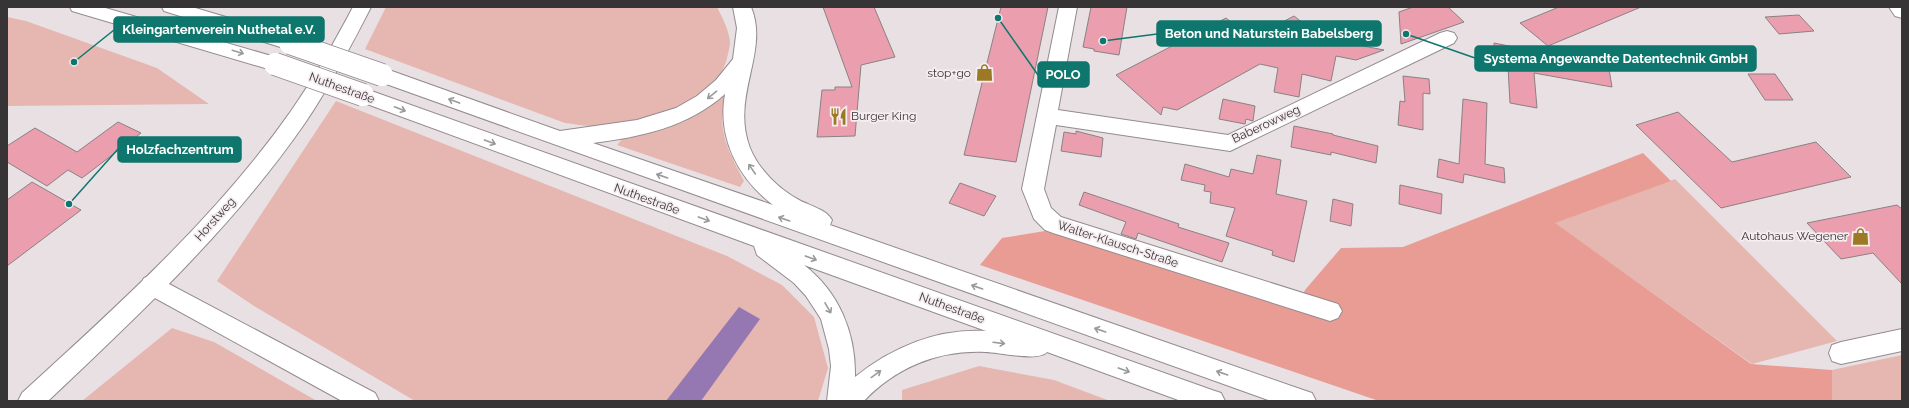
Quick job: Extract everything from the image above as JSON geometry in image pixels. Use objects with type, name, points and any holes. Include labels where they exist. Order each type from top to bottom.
[{"type":"main road","name":"Nuthestraße","points":[[79,7],[275,64],[1212,401]]},
{"type":"main road","points":[[171,7],[290,42],[382,74],[556,138],[1303,401]]},
{"type":"main road","name":"Horstweg","points":[[31,401],[152,285],[235,196],[297,118],[324,77],[362,7]]},
{"type":"main road","points":[[742,7],[747,24],[747,39],[735,96],[734,126],[737,141],[752,171],[778,198],[887,255]]},
{"type":"main road","name":"Walter-Klausch-Straße","points":[[1068,7],[1033,189],[1042,213],[1053,224],[1330,311]]},
{"type":"main road","points":[[1898,7],[1902,12]]},
{"type":"main road","name":"Baberowweg","points":[[1047,116],[1230,143],[1448,38]]},
{"type":"main road","points":[[556,138],[622,132],[639,129],[671,119],[693,108],[712,95],[732,75],[744,54]]},
{"type":"main road","points":[[748,235],[802,276],[823,300],[831,313],[839,333],[844,363],[840,401]]},
{"type":"main road","points":[[152,285],[366,401]]},
{"type":"main road","points":[[1841,353],[1902,340]]},
{"type":"main road","points":[[848,401],[872,378],[888,366],[918,352],[944,344],[984,341],[1074,352]]},
{"type":"shaded area","points":[[386,7],[717,7],[727,28],[730,45],[721,72],[710,87],[694,99],[676,109],[636,121],[585,126],[565,123],[365,49]]},
{"type":"shaded area","points":[[7,17],[26,21],[157,68],[209,104],[7,106]]},
{"type":"shaded area","points":[[731,80],[724,104],[722,123],[728,149],[744,181],[740,187],[617,145],[624,137],[648,133],[683,122],[711,106]]},
{"type":"shaded area","points":[[336,101],[727,256],[782,285],[814,317],[828,368],[818,401],[415,401],[254,306],[217,281]]},
{"type":"shaded area","points":[[1643,153],[1671,181],[1555,223],[1751,364],[1832,370],[1832,401],[1379,401],[980,265],[1002,238],[1045,231],[1296,309],[1305,290],[1341,248],[1403,247]]},
{"type":"shaded area","points":[[1675,179],[1837,341],[1752,364],[1554,223]]},
{"type":"shaded area","points":[[739,307],[760,319],[701,401],[666,401]]},
{"type":"shaded area","points":[[172,328],[214,342],[317,401],[82,401]]},
{"type":"shaded area","points":[[1902,355],[1902,401],[1832,401],[1832,370]]},
{"type":"shaded area","points":[[979,366],[1054,380],[1110,401],[902,401],[902,390]]},
{"type":"building","points":[[823,7],[874,7],[895,57],[861,65],[855,136],[817,137],[822,90],[835,90],[835,87],[852,87]]},
{"type":"building","points":[[1001,7],[1048,7],[1016,162],[964,155]]},
{"type":"building","points":[[1091,7],[1127,7],[1119,55],[1094,51],[1094,49],[1083,47]]},
{"type":"building","points":[[1413,7],[1448,7],[1464,22],[1401,44],[1399,12]]},
{"type":"building","points":[[1559,7],[1641,7],[1548,46],[1520,23]]},
{"type":"building","points":[[1799,15],[1814,31],[1779,34],[1765,17]]},
{"type":"building","points":[[1294,16],[1322,38],[1384,50],[1356,60],[1336,56],[1331,81],[1302,74],[1299,97],[1274,92],[1278,68],[1260,64],[1177,110],[1163,107],[1161,115],[1116,75],[1226,18],[1252,38]]},
{"type":"building","points":[[1494,43],[1579,60],[1579,63],[1609,69],[1612,87],[1534,73],[1537,108],[1510,103],[1508,67],[1495,65]]},
{"type":"building","points":[[1748,74],[1775,74],[1793,100],[1765,100]]},
{"type":"building","points":[[1403,76],[1429,79],[1430,94],[1423,93],[1423,130],[1398,125],[1400,101],[1405,102]]},
{"type":"building","points":[[1223,99],[1255,106],[1253,121],[1246,119],[1245,124],[1219,119]]},
{"type":"building","points":[[1463,99],[1487,103],[1485,164],[1504,168],[1505,183],[1464,174],[1463,183],[1437,177],[1439,159],[1459,164]]},
{"type":"building","points":[[1678,112],[1732,162],[1816,142],[1851,177],[1721,208],[1636,125]]},
{"type":"building","points":[[118,122],[141,133],[82,178],[68,170],[47,186],[7,162],[7,146],[35,128],[77,152]]},
{"type":"building","points":[[1294,126],[1333,134],[1378,146],[1376,163],[1331,152],[1331,155],[1291,147]]},
{"type":"building","points":[[1076,131],[1103,138],[1101,157],[1061,151],[1064,132],[1076,134]]},
{"type":"building","points":[[1257,155],[1281,160],[1276,194],[1307,201],[1294,262],[1272,255],[1273,251],[1226,236],[1235,208],[1210,203],[1211,192],[1204,191],[1205,185],[1181,180],[1185,164],[1229,177],[1231,169],[1253,174]]},
{"type":"building","points":[[32,182],[81,210],[7,266],[7,200]]},
{"type":"building","points":[[960,183],[996,196],[984,216],[949,203]]},
{"type":"building","points":[[1400,185],[1442,194],[1441,214],[1399,204]]},
{"type":"building","points":[[1084,192],[1179,224],[1178,227],[1229,243],[1222,262],[1138,233],[1136,239],[1121,234],[1126,222],[1079,205]]},
{"type":"building","points":[[1333,199],[1353,204],[1351,226],[1330,221]]},
{"type":"building","name":"Autohaus Wegener","points":[[1897,205],[1902,209],[1902,284],[1873,253],[1841,259],[1807,223]]},
{"type":"place","name":"POLO","points":[[998,18]]},
{"type":"place","name":"Systema Angewandte Datentechnik GmbH","points":[[1406,34]]},
{"type":"place","name":"Beton und Naturstein Babelsberg","points":[[1103,41]]},
{"type":"place","name":"Kleingartenverein Nuthetal e.V.","points":[[74,62]]},
{"type":"place","name":"stop+go","points":[[984,73]]},
{"type":"place","name":"Burger King","points":[[838,116]]},
{"type":"place","name":"Holzfachzentrum","points":[[69,204]]},
{"type":"place","name":"Autohaus Wegener","points":[[1861,236]]}]
